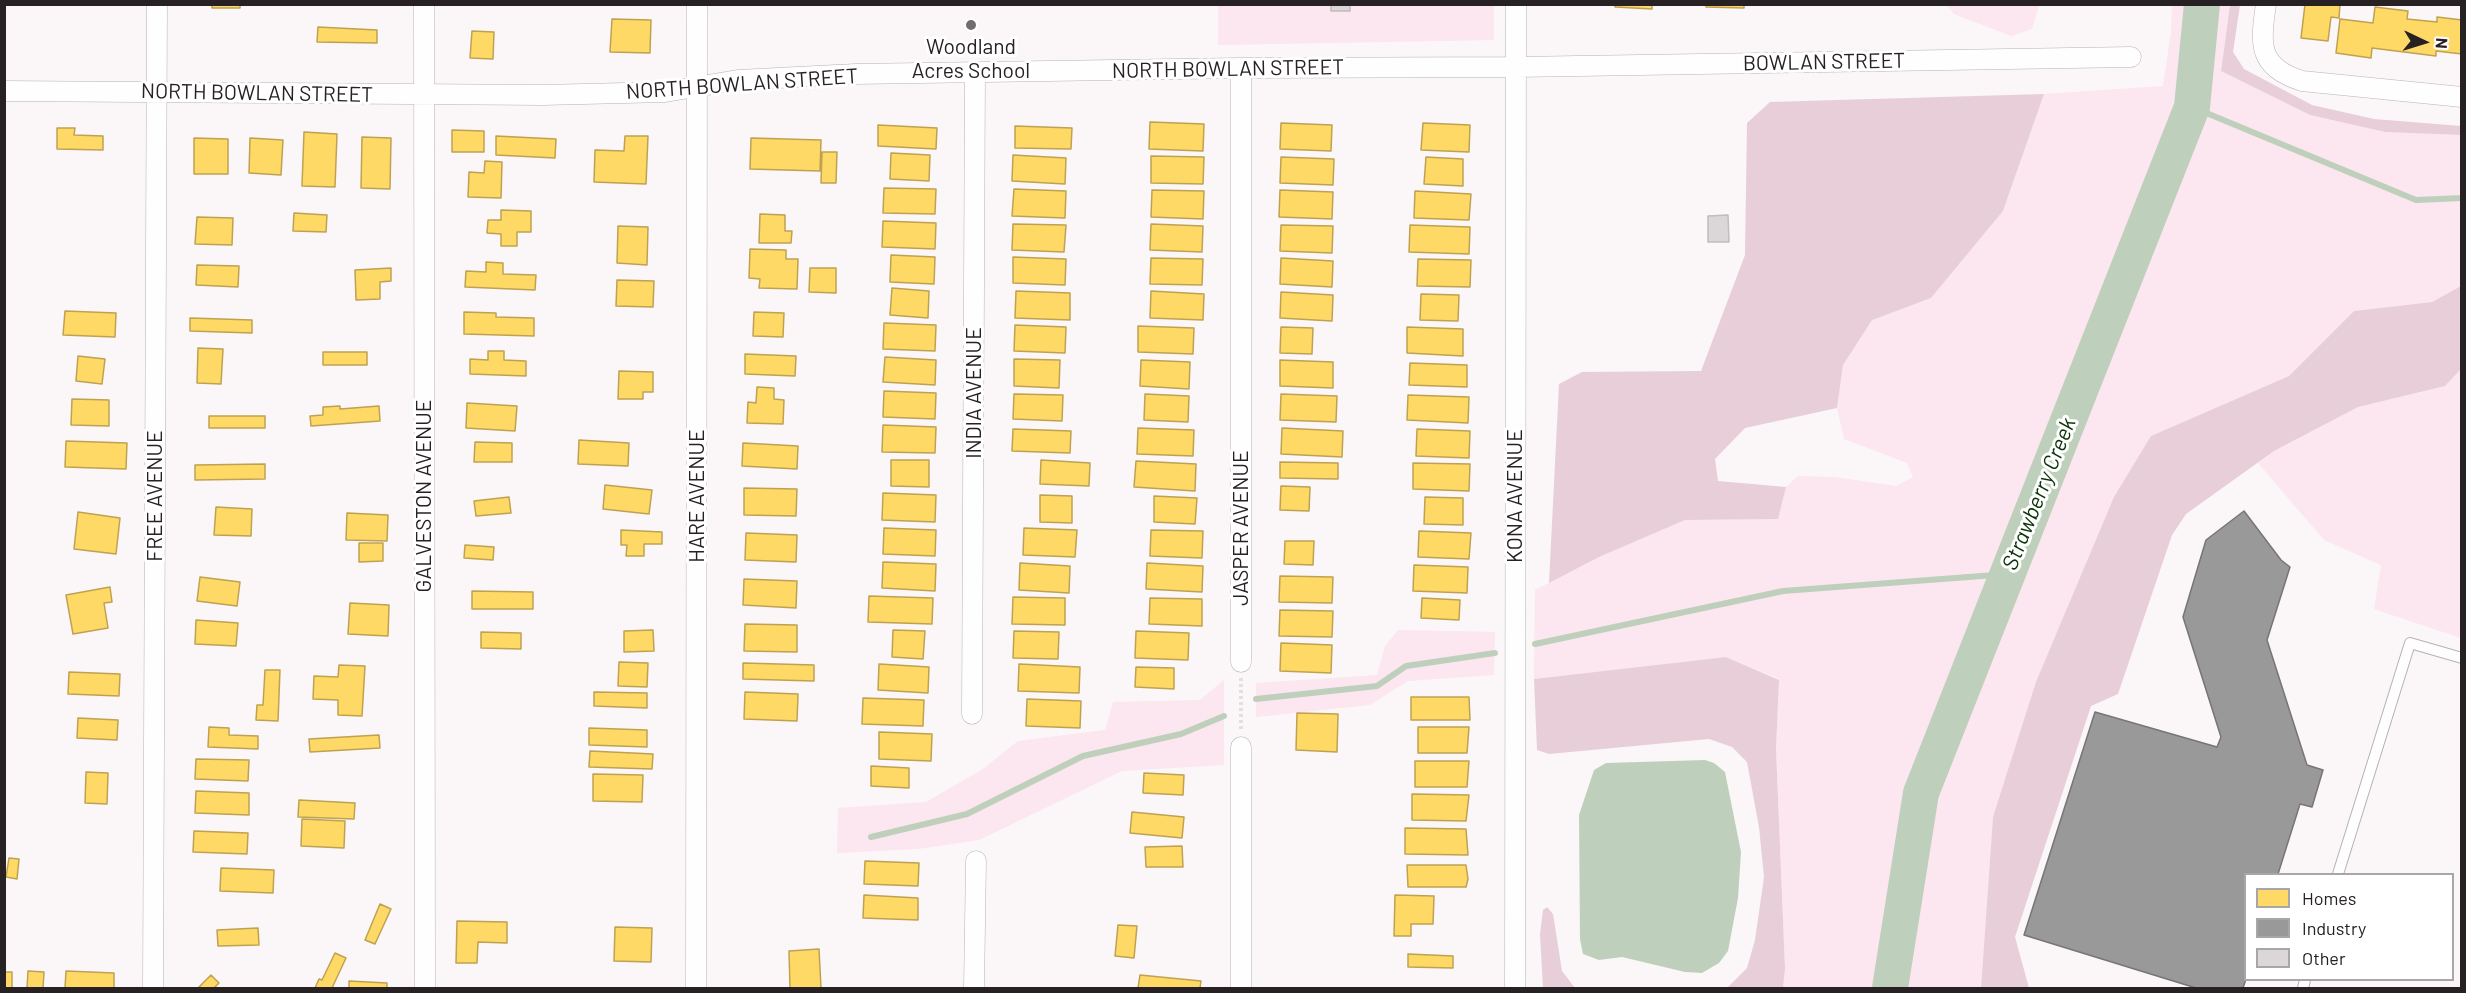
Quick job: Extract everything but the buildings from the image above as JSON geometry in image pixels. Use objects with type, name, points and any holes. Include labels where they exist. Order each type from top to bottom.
[{"type":"street","name":"FREE AVENUE","points":[[153,988],[157,4]]},
{"type":"street","name":"GALVESTON AVENUE","points":[[424,4],[425,988]]},
{"type":"street","name":"HARE AVENUE","points":[[696,988],[697,4]]},
{"type":"street","name":"KONA AVENUE","points":[[1515,988],[1516,4]]},
{"type":"street","points":[[2266,4],[2262,48],[2270,63],[2284,75],[2302,81],[2462,97]]},
{"type":"street","name":"BOWLAN STREET","points":[[1516,67],[2131,57]]},
{"type":"street","name":"NORTH BOWLAN STREET","points":[[4,91],[424,95],[664,92],[738,80],[856,74],[1241,68],[1516,67]]},
{"type":"street","name":"JASPER AVENUE","points":[[1241,68],[1241,662]]},
{"type":"street","name":"INDIA AVENUE","points":[[972,714],[975,72]]},
{"type":"street","points":[[1240,988],[1241,747]]},
{"type":"street","points":[[974,988],[976,861]]},
{"type":"lane","points":[[2338,873],[2410,643],[2462,658]]},
{"type":"path","points":[[1241,662],[1241,747]]},
{"type":"shaded area","points":[[1218,5],[1494,5],[1494,40],[1218,45]]},
{"type":"shaded area","points":[[1947,5],[2039,5],[2032,29],[2011,36],[1954,14]]},
{"type":"shaded area","points":[[2172,5],[2230,5],[2221,71],[2310,115],[2385,132],[2461,135],[2461,286],[2432,302],[2354,311],[2289,376],[2151,436],[1993,817],[1981,988],[1783,988],[1785,969],[1776,749],[1779,679],[1726,657],[1534,679],[1535,590],[1599,557],[1685,520],[1778,519],[1786,487],[1798,476],[1835,477],[1896,486],[1913,477],[1907,463],[1844,439],[1837,408],[1843,365],[1872,319],[1931,298],[2003,211],[2044,94],[2163,86],[2171,32]]},
{"type":"shaded area","points":[[2230,5],[2240,5],[2233,52],[2244,69],[2312,105],[2374,119],[2461,126],[2461,135],[2385,132],[2310,115],[2221,71]]},
{"type":"shaded area","points":[[2044,94],[2003,211],[1931,298],[1872,320],[1843,365],[1837,408],[1745,428],[1715,459],[1718,481],[1786,487],[1778,519],[1685,520],[1599,557],[1549,583],[1559,384],[1582,372],[1701,371],[1745,255],[1747,123],[1770,102]]},
{"type":"shaded area","points":[[2461,286],[2461,369],[2445,386],[2358,407],[2274,451],[2186,514],[2172,535],[2118,694],[2091,706],[2015,937],[2029,988],[1981,988],[1993,817],[2036,682],[2114,497],[2151,436],[2289,376],[2354,311],[2432,302]]},
{"type":"shaded area","points":[[2461,369],[2461,638],[2374,609],[2381,565],[2324,540],[2258,463],[2274,451],[2358,407],[2445,386]]},
{"type":"shaded area","points":[[1398,630],[1495,632],[1494,675],[1408,681],[1370,705],[1256,717],[1256,683],[1377,675],[1385,646]]},
{"type":"shaded area","points":[[1726,657],[1779,680],[1776,749],[1785,969],[1783,988],[1727,988],[1747,968],[1755,940],[1764,877],[1759,827],[1747,762],[1732,747],[1709,739],[1549,754],[1537,750],[1534,679]]},
{"type":"shaded area","points":[[1224,680],[1224,765],[1122,771],[979,840],[918,849],[837,853],[838,808],[926,802],[983,769],[1018,741],[1105,730],[1113,702],[1200,700]]},
{"type":"shaded area","points":[[1705,760],[1714,763],[1725,772],[1741,852],[1738,898],[1728,951],[1719,963],[1702,973],[1685,972],[1622,957],[1599,960],[1583,954],[1580,939],[1579,815],[1594,770],[1606,763]]},
{"type":"shaded area","points":[[1547,907],[1553,914],[1562,971],[1575,988],[1543,988],[1540,934],[1543,910]]},
{"type":"waterway","name":"Strawberry Creek","points":[[1890,988],[1921,793],[2192,107],[2202,4]]},
{"type":"waterway","points":[[2192,107],[2416,200],[2462,198]]},
{"type":"waterway","points":[[1535,644],[1783,591],[2008,574]]},
{"type":"waterway","points":[[1256,699],[1377,686],[1406,666],[1495,653]]},
{"type":"waterway","points":[[871,837],[967,814],[1083,756],[1181,734],[1224,716]]},
{"type":"place","name":"Woodland Acres School","points":[[971,25]]}]
